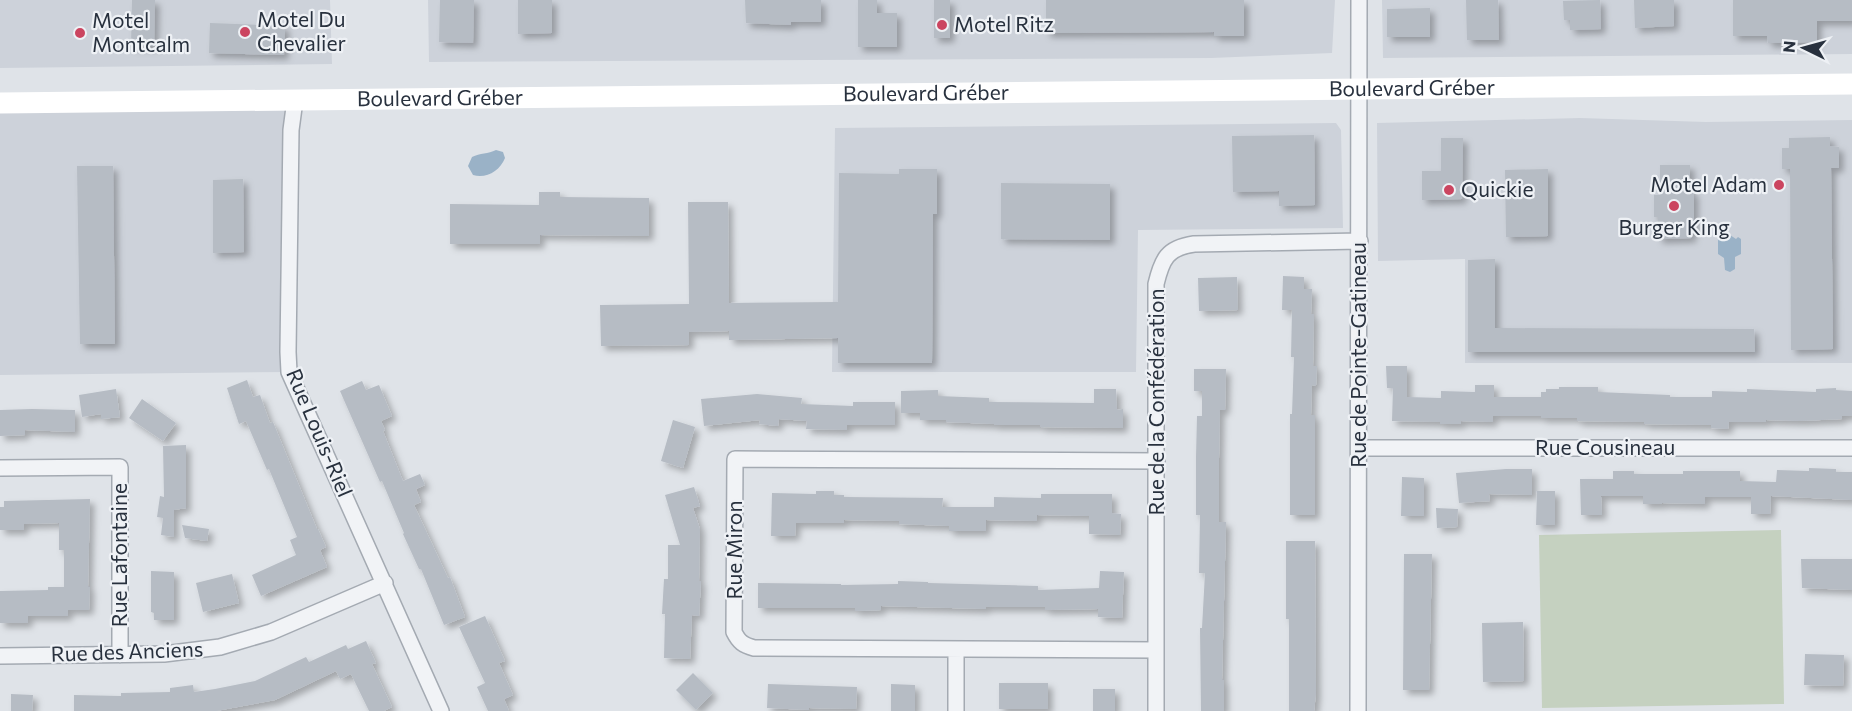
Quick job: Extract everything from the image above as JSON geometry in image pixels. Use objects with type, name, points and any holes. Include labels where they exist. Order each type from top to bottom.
[{"type":"main road","name":"Boulevard Gréber","points":[[0,103],[1852,84]]},
{"type":"street","name":"Rue de Pointe-Gatineau","points":[[1358,711],[1359,0]]},
{"type":"street","name":"Rue Louis-Riel","points":[[295,100],[291,130],[288,352],[290,372],[441,711]]},
{"type":"street","name":"Rue de la Confédération","points":[[1156,711],[1156,284],[1161,267],[1167,254],[1179,246],[1194,244],[1360,242]]},
{"type":"street","name":"Rue Cousineau","points":[[1359,448],[1852,448]]},
{"type":"street","name":"Rue Miron","points":[[1156,650],[956,651],[754,648],[738,641],[734,632],[735,459],[1157,461]]},
{"type":"street","name":"Rue Lafontaine","points":[[0,468],[120,467],[120,655]]},
{"type":"street","name":"Rue des Anciens","points":[[0,656],[120,655],[220,647],[271,632],[385,583]]},
{"type":"street","points":[[956,651],[956,711]]},
{"type":"shaded area","points":[[0,0],[330,0],[332,64],[0,68]]},
{"type":"shaded area","points":[[428,0],[1335,0],[1332,53],[1211,58],[429,62]]},
{"type":"shaded area","points":[[1382,0],[1852,0],[1852,54],[1383,58]]},
{"type":"shaded area","points":[[295,100],[289,372],[0,375],[0,103]]},
{"type":"shaded area","points":[[1580,118],[1706,122],[1852,120],[1852,363],[1465,363],[1465,259],[1378,261],[1377,123]]},
{"type":"shaded area","points":[[1336,123],[1341,130],[1343,228],[1138,230],[1136,372],[832,372],[835,128]]},
{"type":"green space","points":[[1781,530],[1784,704],[1542,708],[1539,535]]},
{"type":"water","points":[[496,150],[503,152],[505,158],[500,167],[488,175],[473,175],[468,166],[472,157]]},
{"type":"water","points":[[1730,235],[1741,239],[1741,254],[1735,257],[1735,269],[1730,272],[1725,270],[1724,258],[1718,254],[1718,239],[1722,237],[1724,239]]},
{"type":"building","name":"Motel Montcalm","points":[[132,0],[155,0],[154,46],[131,46]]},
{"type":"building","points":[[440,0],[474,0],[473,43],[439,42]]},
{"type":"building","points":[[518,0],[552,0],[552,33],[518,34]]},
{"type":"building","points":[[745,0],[821,0],[821,22],[791,22],[791,25],[746,23]]},
{"type":"building","points":[[858,0],[877,0],[877,13],[897,13],[897,47],[858,47]]},
{"type":"building","name":"Motel Ritz","points":[[934,0],[950,0],[950,38],[934,38]]},
{"type":"building","points":[[1046,0],[1244,0],[1244,36],[1214,36],[1214,32],[1046,33]]},
{"type":"building","points":[[1466,0],[1498,0],[1499,40],[1467,40]]},
{"type":"building","points":[[1600,0],[1601,29],[1570,30],[1570,20],[1564,20],[1563,1]]},
{"type":"building","points":[[1634,0],[1674,0],[1674,26],[1635,28]]},
{"type":"building","points":[[1733,0],[1852,0],[1852,21],[1817,21],[1817,42],[1768,43],[1767,36],[1733,36]]},
{"type":"building","points":[[1430,8],[1430,37],[1387,37],[1387,9]]},
{"type":"building","points":[[210,23],[285,26],[284,55],[209,53]]},
{"type":"building","points":[[1314,135],[1315,205],[1279,206],[1279,191],[1233,192],[1232,136]]},
{"type":"building","points":[[1830,137],[1830,146],[1839,147],[1839,168],[1831,168],[1833,349],[1791,350],[1790,169],[1782,169],[1782,148],[1789,148],[1789,138]]},
{"type":"building","points":[[1441,138],[1463,138],[1462,199],[1422,200],[1422,171],[1441,171]]},
{"type":"building","name":"Burger King","points":[[1660,165],[1690,165],[1690,192],[1694,192],[1692,238],[1658,239],[1658,217],[1654,217],[1654,195],[1660,195]]},
{"type":"building","points":[[77,166],[113,166],[115,344],[80,344]]},
{"type":"building","points":[[899,169],[937,169],[937,214],[933,214],[932,363],[838,363],[838,338],[729,340],[729,331],[689,332],[689,345],[601,346],[600,305],[689,304],[688,202],[728,202],[729,303],[838,302],[839,173],[899,174]]},
{"type":"building","points":[[1548,169],[1548,236],[1506,237],[1505,170]]},
{"type":"building","points":[[243,179],[244,252],[213,253],[213,180]]},
{"type":"building","points":[[1001,183],[1110,184],[1110,240],[1001,239]]},
{"type":"building","points":[[539,192],[560,192],[560,197],[649,198],[649,236],[540,235],[540,244],[450,244],[450,204],[539,205]]},
{"type":"building","points":[[1495,259],[1495,328],[1754,329],[1755,352],[1468,352],[1468,260]]},
{"type":"building","points":[[1283,276],[1304,277],[1304,289],[1312,289],[1313,366],[1317,366],[1316,386],[1312,385],[1311,415],[1315,415],[1315,515],[1290,515],[1290,414],[1292,414],[1294,357],[1291,357],[1292,310],[1282,310]]},
{"type":"building","points":[[1237,277],[1238,310],[1199,311],[1198,278]]},
{"type":"building","points":[[1386,366],[1407,366],[1407,397],[1441,398],[1441,391],[1475,392],[1475,385],[1494,385],[1494,397],[1541,397],[1541,392],[1546,392],[1546,389],[1559,389],[1559,387],[1598,387],[1598,392],[1670,395],[1670,397],[1712,397],[1712,391],[1747,392],[1747,389],[1816,392],[1816,389],[1836,388],[1836,390],[1852,391],[1852,416],[1842,416],[1842,419],[1729,422],[1728,429],[1711,428],[1711,425],[1577,421],[1577,418],[1541,418],[1541,416],[1493,416],[1493,422],[1461,421],[1461,424],[1392,421],[1393,388],[1387,388]]},
{"type":"building","points":[[1194,369],[1226,369],[1225,410],[1220,410],[1219,458],[1219,522],[1226,522],[1222,680],[1224,680],[1224,711],[1201,711],[1200,628],[1202,628],[1205,573],[1199,573],[1200,515],[1196,515],[1196,457],[1197,416],[1202,416],[1202,391],[1194,391]]},
{"type":"building","points":[[247,380],[253,397],[260,395],[270,423],[273,422],[326,547],[320,550],[327,567],[261,596],[252,575],[296,555],[290,540],[297,537],[246,421],[239,424],[227,388]]},
{"type":"building","points":[[362,381],[366,390],[379,385],[392,416],[381,421],[403,481],[420,474],[425,485],[416,489],[421,502],[414,505],[448,578],[450,577],[465,617],[444,625],[382,481],[380,482],[340,391]]},
{"type":"building","points":[[116,389],[120,417],[101,419],[101,414],[82,417],[79,395]]},
{"type":"building","points":[[1094,389],[1116,389],[1117,410],[1123,409],[1123,428],[1040,427],[1040,425],[946,422],[946,420],[920,420],[920,413],[901,413],[901,391],[938,390],[938,396],[989,398],[989,402],[1094,403]]},
{"type":"building","points":[[757,394],[802,398],[801,404],[853,406],[853,402],[895,402],[895,425],[847,425],[847,430],[806,429],[807,421],[779,419],[778,426],[759,424],[760,420],[704,426],[701,399]]},
{"type":"building","points":[[142,399],[176,423],[163,441],[129,418]]},
{"type":"building","points":[[0,410],[75,410],[75,432],[25,430],[25,435],[0,436]]},
{"type":"building","points":[[673,420],[695,427],[683,468],[661,461]]},
{"type":"building","points":[[186,445],[186,508],[174,510],[174,537],[161,535],[163,518],[157,517],[160,496],[164,497],[163,446]]},
{"type":"building","points":[[1809,468],[1852,472],[1852,500],[1771,496],[1770,514],[1751,514],[1751,497],[1705,497],[1705,504],[1643,504],[1643,496],[1601,496],[1602,515],[1581,515],[1580,479],[1613,479],[1613,471],[1634,471],[1634,474],[1683,474],[1683,471],[1740,471],[1740,481],[1776,482],[1777,470],[1809,471]]},
{"type":"building","points":[[1532,469],[1532,495],[1489,494],[1490,501],[1459,503],[1456,473]]},
{"type":"building","points":[[1402,477],[1424,478],[1424,516],[1401,516]]},
{"type":"building","points":[[694,487],[700,506],[693,508],[700,529],[699,616],[692,615],[690,659],[664,658],[665,614],[662,614],[664,579],[668,579],[668,545],[680,545],[665,495]]},
{"type":"building","points":[[816,491],[834,491],[834,495],[844,495],[844,497],[943,498],[942,507],[994,507],[994,497],[1041,498],[1041,494],[1112,494],[1112,513],[1121,514],[1120,535],[1089,534],[1089,516],[1037,515],[1037,521],[986,520],[986,531],[949,531],[949,526],[899,524],[899,521],[844,520],[844,523],[796,523],[795,536],[771,536],[772,493],[816,494]]},
{"type":"building","points":[[1537,491],[1555,491],[1555,525],[1536,525]]},
{"type":"building","points":[[90,499],[89,610],[68,610],[68,616],[28,616],[28,623],[0,623],[0,591],[48,590],[48,587],[64,587],[64,550],[59,550],[59,523],[24,524],[24,530],[0,530],[0,507],[4,507],[4,501]]},
{"type":"building","points":[[1436,508],[1458,509],[1457,527],[1437,528]]},
{"type":"building","points":[[182,525],[209,529],[207,541],[185,538]]},
{"type":"building","points":[[1286,541],[1315,541],[1316,694],[1314,711],[1289,711]]},
{"type":"building","points":[[1404,554],[1432,554],[1429,690],[1403,690]]},
{"type":"building","points":[[1801,559],[1852,559],[1852,590],[1802,588]]},
{"type":"building","points":[[151,571],[174,572],[174,620],[154,620],[154,613],[151,612]]},
{"type":"building","points":[[1100,571],[1124,572],[1122,618],[1098,617],[1098,609],[1045,610],[1045,607],[986,607],[986,609],[881,606],[881,610],[855,611],[855,608],[758,608],[758,583],[841,585],[898,584],[898,581],[1038,586],[1038,590],[1099,588]]},
{"type":"building","points":[[232,574],[239,603],[203,612],[196,583]]},
{"type":"building","points":[[485,616],[505,661],[499,663],[513,695],[504,699],[509,711],[488,711],[477,687],[485,683],[459,627]]},
{"type":"building","points":[[1523,622],[1524,681],[1483,682],[1482,623]]},
{"type":"building","points":[[366,641],[376,663],[372,664],[392,707],[384,711],[369,711],[351,674],[340,679],[336,671],[275,700],[216,711],[74,711],[74,695],[121,696],[121,693],[170,692],[170,688],[193,685],[194,692],[215,689],[255,681],[306,657],[309,662],[346,645],[348,649]]},
{"type":"building","points":[[1805,654],[1844,655],[1843,686],[1804,685]]},
{"type":"building","points":[[693,673],[713,693],[696,710],[676,690]]},
{"type":"building","points":[[999,683],[1048,683],[1048,709],[999,709]]},
{"type":"building","points":[[768,684],[857,687],[856,709],[767,708]]},
{"type":"building","points":[[891,684],[915,685],[915,711],[891,711]]},
{"type":"building","points":[[1093,689],[1115,689],[1115,711],[1093,711]]},
{"type":"building","points":[[11,694],[33,695],[32,711],[11,711]]},
{"type":"place","name":"Motel Ritz","points":[[942,25]]},
{"type":"place","name":"Motel Du Chevalier","points":[[245,32]]},
{"type":"place","name":"Motel Montcalm","points":[[80,33]]},
{"type":"place","name":"Motel Adam","points":[[1779,185]]},
{"type":"place","name":"Quickie","points":[[1449,190]]},
{"type":"place","name":"Burger King","points":[[1674,206]]}]
